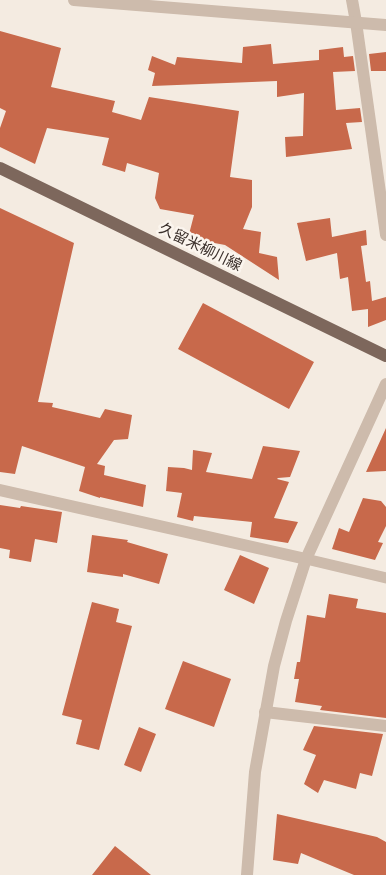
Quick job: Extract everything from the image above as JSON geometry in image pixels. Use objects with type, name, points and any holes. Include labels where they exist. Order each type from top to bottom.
[{"type":"main road","name":"久留米柳川線","points":[[0,168],[386,356]]},
{"type":"street","points":[[74,0],[386,25]]},
{"type":"street","points":[[352,0],[386,235]]},
{"type":"street","points":[[247,875],[254,772],[274,666],[286,621],[306,559],[386,384]]},
{"type":"street","points":[[0,490],[306,559]]},
{"type":"street","points":[[265,712],[386,726]]},
{"type":"lane","points":[[306,559],[386,578]]},
{"type":"building","points":[[0,31],[61,48],[51,87],[115,101],[112,112],[141,120],[149,97],[239,111],[230,177],[252,180],[252,207],[243,229],[261,232],[259,253],[277,257],[279,280],[225,245],[188,238],[194,215],[160,209],[155,198],[159,173],[127,163],[125,172],[102,165],[109,138],[47,128],[35,164],[0,147],[0,128],[6,111],[0,108]]},
{"type":"building","points":[[271,44],[273,64],[319,60],[319,50],[343,47],[344,57],[353,56],[355,71],[333,72],[336,110],[360,108],[362,122],[346,123],[352,149],[286,157],[285,137],[303,136],[304,93],[277,97],[277,81],[152,86],[155,73],[148,70],[152,56],[175,65],[177,57],[242,63],[243,47]]},
{"type":"building","points":[[386,52],[386,71],[371,71],[369,54]]},
{"type":"building","points":[[0,208],[74,243],[38,402],[53,403],[52,407],[100,418],[105,409],[132,415],[128,439],[114,440],[97,464],[105,466],[104,475],[146,485],[143,507],[100,498],[79,491],[85,467],[22,446],[15,474],[0,472]]},
{"type":"building","points":[[330,218],[332,237],[366,230],[367,245],[361,246],[366,282],[370,281],[372,301],[386,297],[386,320],[368,327],[368,309],[352,311],[348,277],[340,279],[337,253],[306,261],[297,223]]},
{"type":"building","points":[[203,303],[314,362],[289,409],[178,349]]},
{"type":"building","points":[[386,428],[386,471],[366,472]]},
{"type":"building","points":[[263,446],[300,451],[290,477],[277,479],[289,482],[274,518],[298,522],[288,543],[250,537],[252,522],[194,516],[193,521],[177,517],[182,493],[166,491],[168,467],[192,470],[193,450],[212,453],[206,472],[252,479]]},
{"type":"building","points":[[363,498],[381,501],[386,507],[386,526],[378,542],[383,543],[375,560],[332,549],[339,528],[349,532]]},
{"type":"building","points":[[0,505],[62,512],[57,543],[35,539],[31,562],[9,558],[10,550],[0,548]]},
{"type":"building","points":[[92,535],[128,540],[127,542],[168,554],[159,584],[123,574],[123,577],[87,572]]},
{"type":"building","points":[[240,555],[269,568],[254,604],[224,590]]},
{"type":"building","points":[[329,594],[358,599],[356,608],[386,613],[386,718],[320,710],[322,706],[295,702],[299,679],[294,679],[297,662],[300,662],[307,615],[325,618]]},
{"type":"building","points":[[92,602],[119,609],[116,622],[132,626],[99,750],[76,744],[82,720],[62,715]]},
{"type":"building","points":[[183,661],[231,679],[214,727],[165,709]]},
{"type":"building","points":[[314,726],[383,734],[372,776],[360,773],[356,789],[324,780],[318,793],[304,784],[316,755],[303,750]]},
{"type":"building","points":[[139,727],[156,734],[141,772],[124,765]]},
{"type":"building","points":[[277,814],[377,837],[386,842],[386,875],[354,875],[301,853],[298,864],[273,860]]},
{"type":"building","points":[[115,846],[151,875],[92,875]]}]
